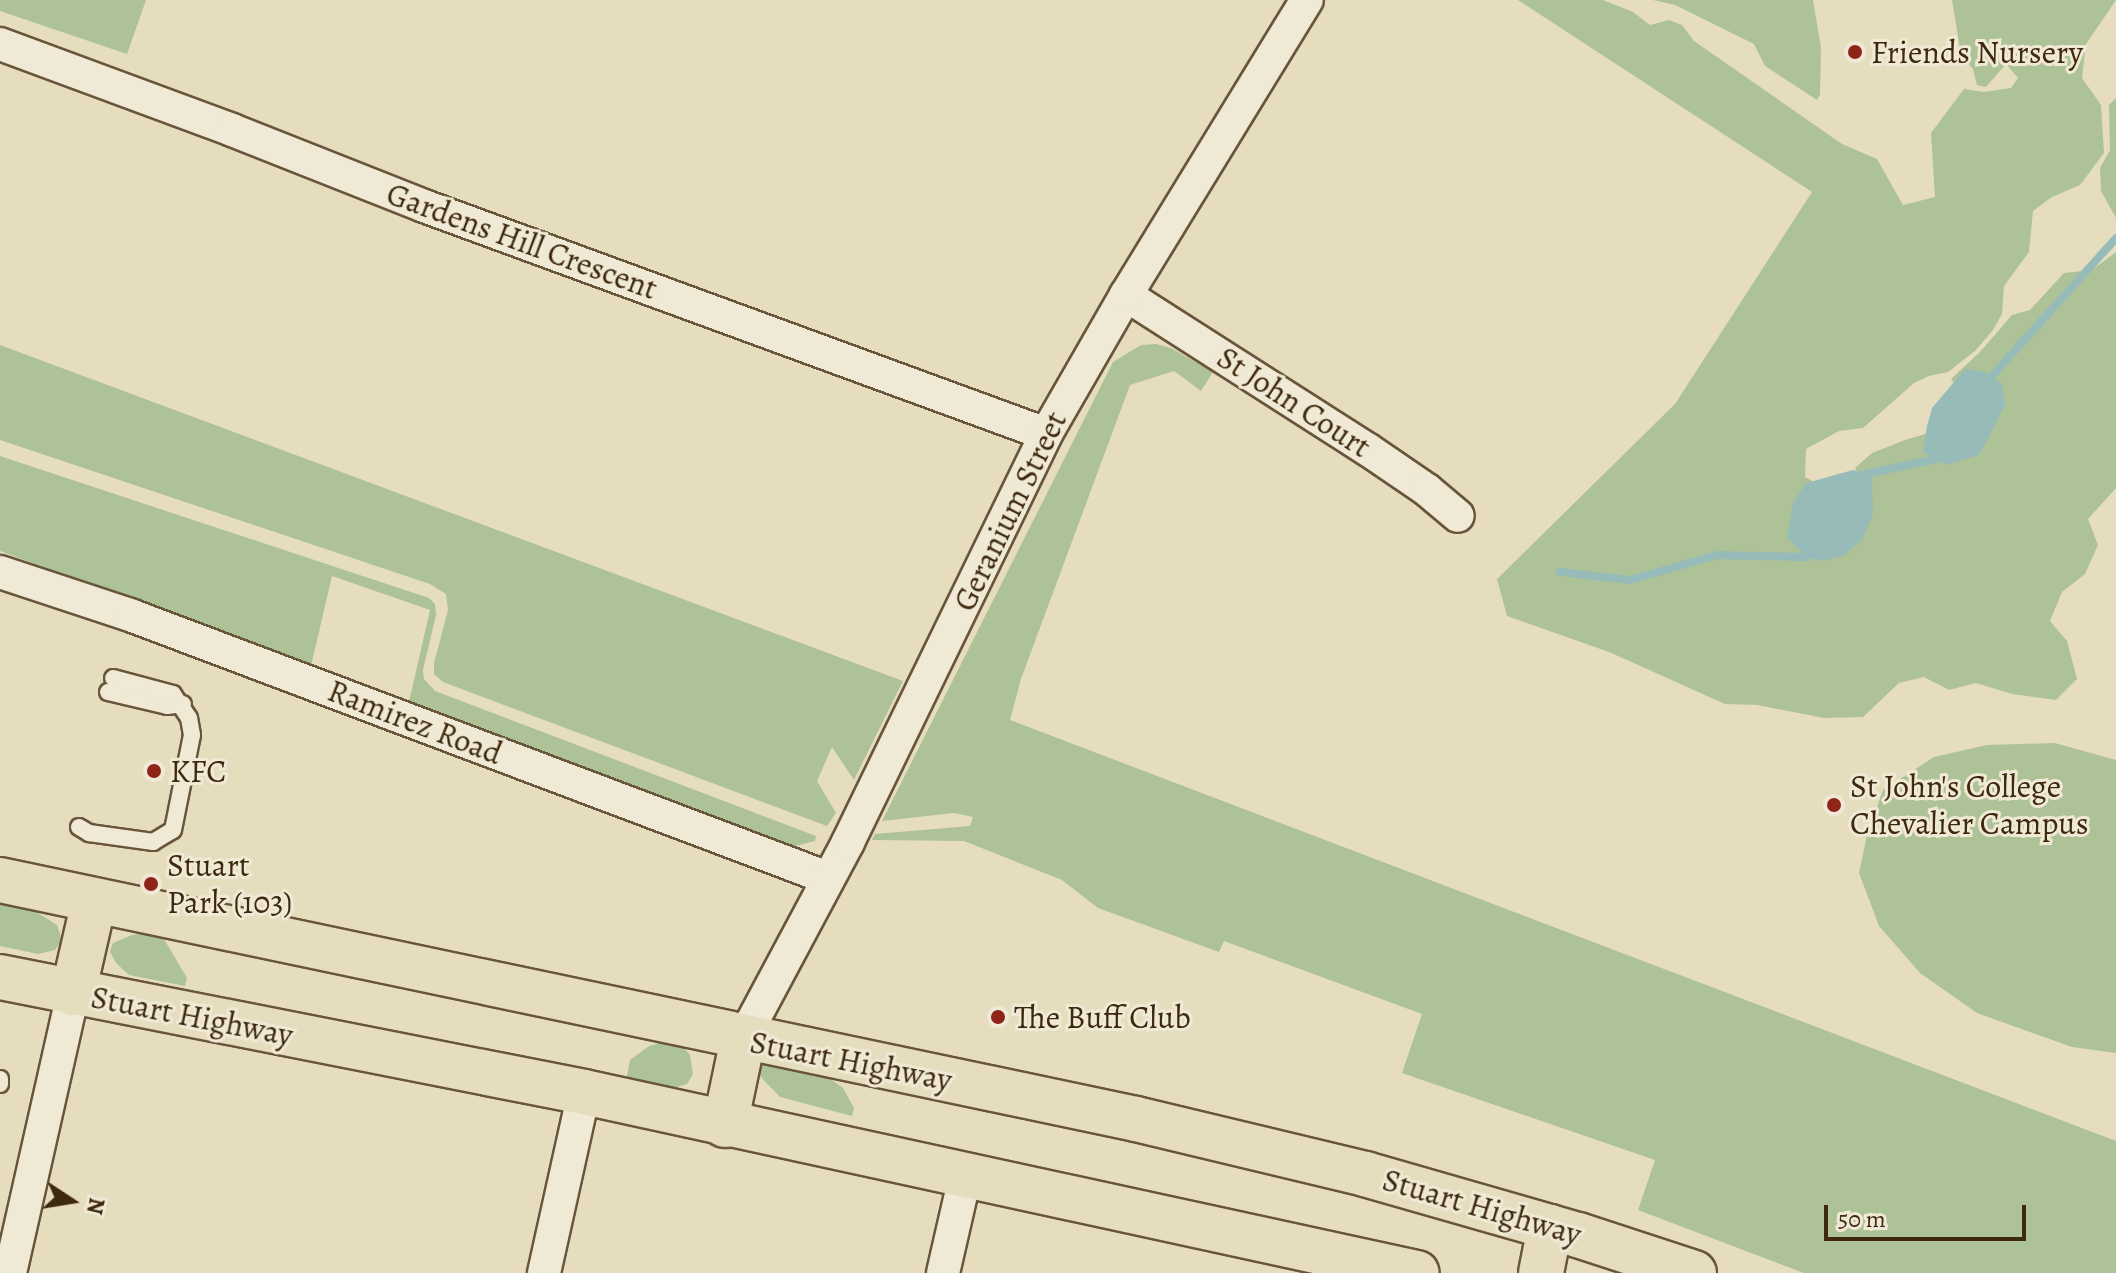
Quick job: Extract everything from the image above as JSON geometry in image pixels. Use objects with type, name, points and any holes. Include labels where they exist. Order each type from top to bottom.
[{"type":"highway","name":"Stuart Highway","points":[[0,880],[743,1039],[1136,1119],[1365,1174],[1566,1245],[1694,1273]]},
{"type":"highway","points":[[73,993],[94,901]]},
{"type":"highway","name":"Stuart Highway","points":[[0,977],[584,1092],[1417,1273]]},
{"type":"highway","points":[[725,1125],[743,1039]]},
{"type":"highway","points":[[1541,1273],[1566,1245]]},
{"type":"street","name":"Geranium Street","points":[[743,1039],[828,878],[1046,434],[1126,295],[1307,0]]},
{"type":"street","name":"Gardens Hill Crescent","points":[[0,44],[232,130],[424,206],[1046,434]]},
{"type":"street","name":"St John Court","points":[[1126,295],[1367,449],[1427,490],[1458,516]]},
{"type":"street","name":"Ramirez Road","points":[[0,572],[145,620],[828,878]]},
{"type":"street","points":[[10,1273],[73,993]]},
{"type":"street","points":[[544,1273],[584,1092]]},
{"type":"street","points":[[943,1273],[965,1177]]},
{"type":"lane","points":[[79,827],[89,833],[153,842],[173,830],[192,735],[183,704],[173,694],[110,685]]},
{"type":"green space","points":[[0,0],[146,0],[127,54],[0,11]]},
{"type":"green space","points":[[1518,0],[1603,0],[1633,12],[1650,25],[1669,20],[1682,25],[1694,41],[1842,144],[1877,159],[1903,205],[1935,197],[1931,133],[1964,89],[1984,92],[2011,88],[2018,78],[2006,64],[1986,87],[1977,85],[1973,69],[1961,55],[1952,0],[2116,0],[2086,44],[2082,78],[2101,105],[2104,153],[2080,185],[2052,197],[2033,211],[2029,252],[2004,286],[2002,314],[1993,330],[1975,351],[1948,372],[1914,383],[1863,428],[1839,431],[1806,449],[1805,477],[1830,490],[1850,492],[1856,467],[1872,453],[1979,418],[1951,379],[2012,315],[2030,310],[2064,273],[2092,270],[2116,252],[2116,488],[2088,519],[2098,545],[2085,574],[2062,592],[2050,621],[2067,641],[2077,679],[2056,700],[2012,694],[1976,683],[1949,690],[1924,677],[1899,683],[1863,717],[1824,718],[1757,705],[1725,704],[1609,652],[1507,616],[1497,579],[1675,404],[1812,192]]},
{"type":"green space","points":[[1653,0],[1813,0],[1821,48],[1820,95],[1817,100],[1765,66],[1754,44],[1675,5]]},
{"type":"green space","points":[[2116,98],[2116,218],[2101,191],[2100,168],[2110,150],[2109,105]]},
{"type":"green space","points":[[1156,344],[1171,348],[1213,372],[1201,391],[1174,371],[1130,385],[1021,679],[1010,720],[2116,1141],[2116,1273],[1804,1273],[1638,1210],[1655,1160],[1402,1073],[1422,1014],[1224,941],[1219,952],[1098,908],[1062,880],[964,841],[872,840],[875,834],[970,826],[973,817],[954,813],[882,821],[1113,362],[1141,345]]},
{"type":"green space","points":[[0,345],[903,681],[854,780],[832,747],[817,781],[836,813],[827,826],[443,682],[434,674],[434,663],[448,610],[446,594],[430,584],[0,440]]},
{"type":"green space","points":[[0,456],[429,598],[435,604],[436,615],[423,670],[424,679],[435,691],[816,836],[815,841],[795,846],[409,702],[430,610],[332,576],[311,666],[0,551]]},
{"type":"green space","points":[[2055,743],[2116,760],[2116,1053],[2072,1047],[1977,1013],[1920,973],[1879,926],[1859,873],[1867,835],[1883,790],[1934,757],[1987,745]]},
{"type":"green space","points":[[0,898],[22,903],[57,925],[62,940],[55,950],[38,954],[0,946]]},
{"type":"green space","points":[[161,934],[187,978],[185,986],[129,975],[110,952],[113,943],[132,935]]},
{"type":"green space","points":[[661,1043],[684,1048],[690,1055],[693,1074],[687,1084],[666,1090],[626,1081],[630,1060],[649,1046]]},
{"type":"green space","points":[[761,1064],[829,1078],[843,1088],[854,1108],[852,1116],[780,1097],[757,1073]]},
{"type":"water","points":[[1965,369],[1984,372],[2002,384],[2005,405],[1979,455],[1946,465],[1923,452],[1927,426],[1932,408]]},
{"type":"water","points":[[1853,470],[1872,479],[1873,514],[1863,538],[1845,555],[1822,561],[1807,557],[1787,538],[1793,503],[1806,483]]},
{"type":"waterway","points":[[1991,377],[2116,238]]},
{"type":"waterway","points":[[1861,475],[1936,459]]},
{"type":"waterway","points":[[1560,572],[1630,580],[1717,555],[1807,557]]},
{"type":"place","name":"Friends Nursery","points":[[1855,52]]},
{"type":"place","name":"KFC","points":[[154,771]]},
{"type":"place","name":"St John's College Chevalier Campus","points":[[1834,805]]},
{"type":"place","name":"Stuart Park (103)","points":[[151,884]]},
{"type":"place","name":"The Buff Club","points":[[998,1017]]}]
